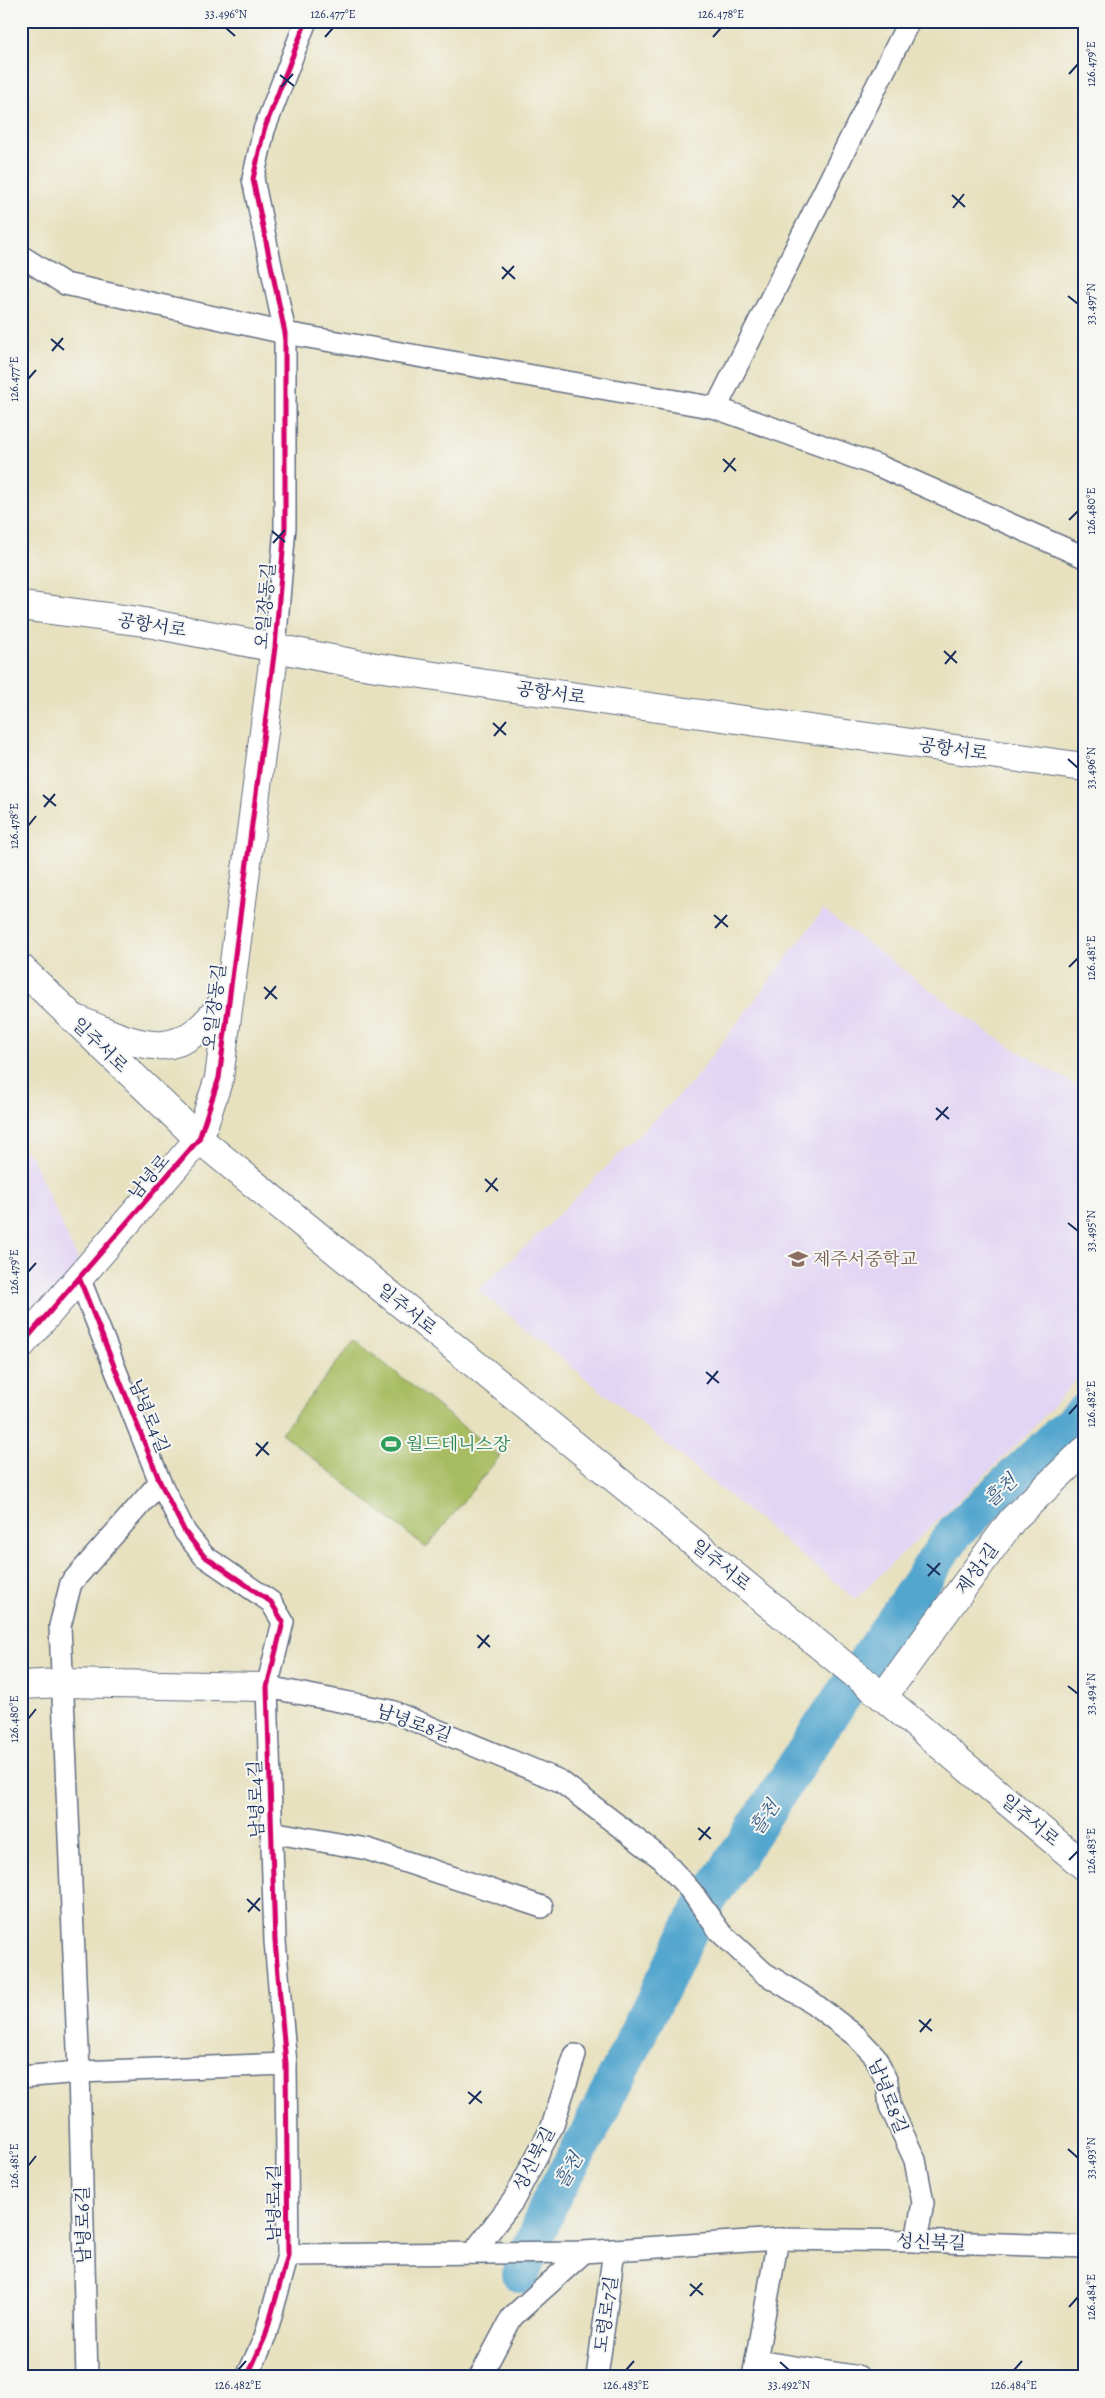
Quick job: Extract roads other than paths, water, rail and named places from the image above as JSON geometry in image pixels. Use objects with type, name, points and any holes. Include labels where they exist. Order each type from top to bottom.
[{"type":"street","name":"오일장동길","points":[[199,1140],[219,1078],[275,647],[285,528],[284,333],[253,179],[264,130],[306,21]]},
{"type":"street","points":[[716,408],[909,21]]},
{"type":"street","points":[[21,256],[65,284],[284,333],[716,408],[879,466],[1084,557]]},
{"type":"street","name":"공항서로","points":[[21,606],[138,621],[357,664],[506,687],[1084,767]]},
{"type":"street","name":"일주서로","points":[[21,968],[199,1140],[884,1697],[1084,1866]]},
{"type":"street","points":[[71,1016],[130,1040],[151,1046],[167,1047],[180,1043],[207,1024],[230,992]]},
{"type":"street","name":"남녕로","points":[[21,1345],[80,1280],[199,1140]]},
{"type":"street","name":"남녕로4길","points":[[80,1280],[160,1482],[185,1532],[204,1556],[271,1602],[283,1622],[267,1687],[275,1941],[286,2064],[288,2255],[265,2337],[247,2377]]},
{"type":"street","name":"제성1길","points":[[884,1697],[1013,1519],[1084,1452]]},
{"type":"street","points":[[62,1683],[60,1626],[71,1583],[160,1482]]},
{"type":"street","name":"남녕로8길","points":[[21,1685],[62,1683],[267,1687],[391,1711],[560,1781],[662,1859],[691,1891],[720,1932],[764,1973],[812,2003],[856,2036],[875,2056],[887,2082],[890,2106],[915,2160],[922,2203],[916,2241]]},
{"type":"street","name":"남녕로6길","points":[[62,1683],[79,2072],[87,2377]]},
{"type":"street","name":"남녕로4길","points":[[271,1832],[367,1849],[542,1907]]},
{"type":"street","name":"성신북길","points":[[473,2253],[513,2201],[552,2127],[575,2055]]},
{"type":"street","points":[[21,2077],[79,2072],[286,2064]]},
{"type":"street","points":[[778,2239],[755,2369],[860,2377]]},
{"type":"street","name":"성신북길","points":[[288,2255],[584,2252],[778,2239],[916,2241],[1084,2247]]},
{"type":"street","name":"도령로7길","points":[[597,2377],[614,2250]]},
{"type":"street","points":[[480,2377],[512,2317],[584,2252]]},
{"type":"waterway","name":"흘천","points":[[521,2274],[550,2201],[588,2134],[694,1921],[822,1726],[955,1532],[1084,1412]]},
{"type":"place","name":"제주서중학교","points":[[798,1259]]},
{"type":"place","name":"월드테니스장","points":[[391,1444]]}]
